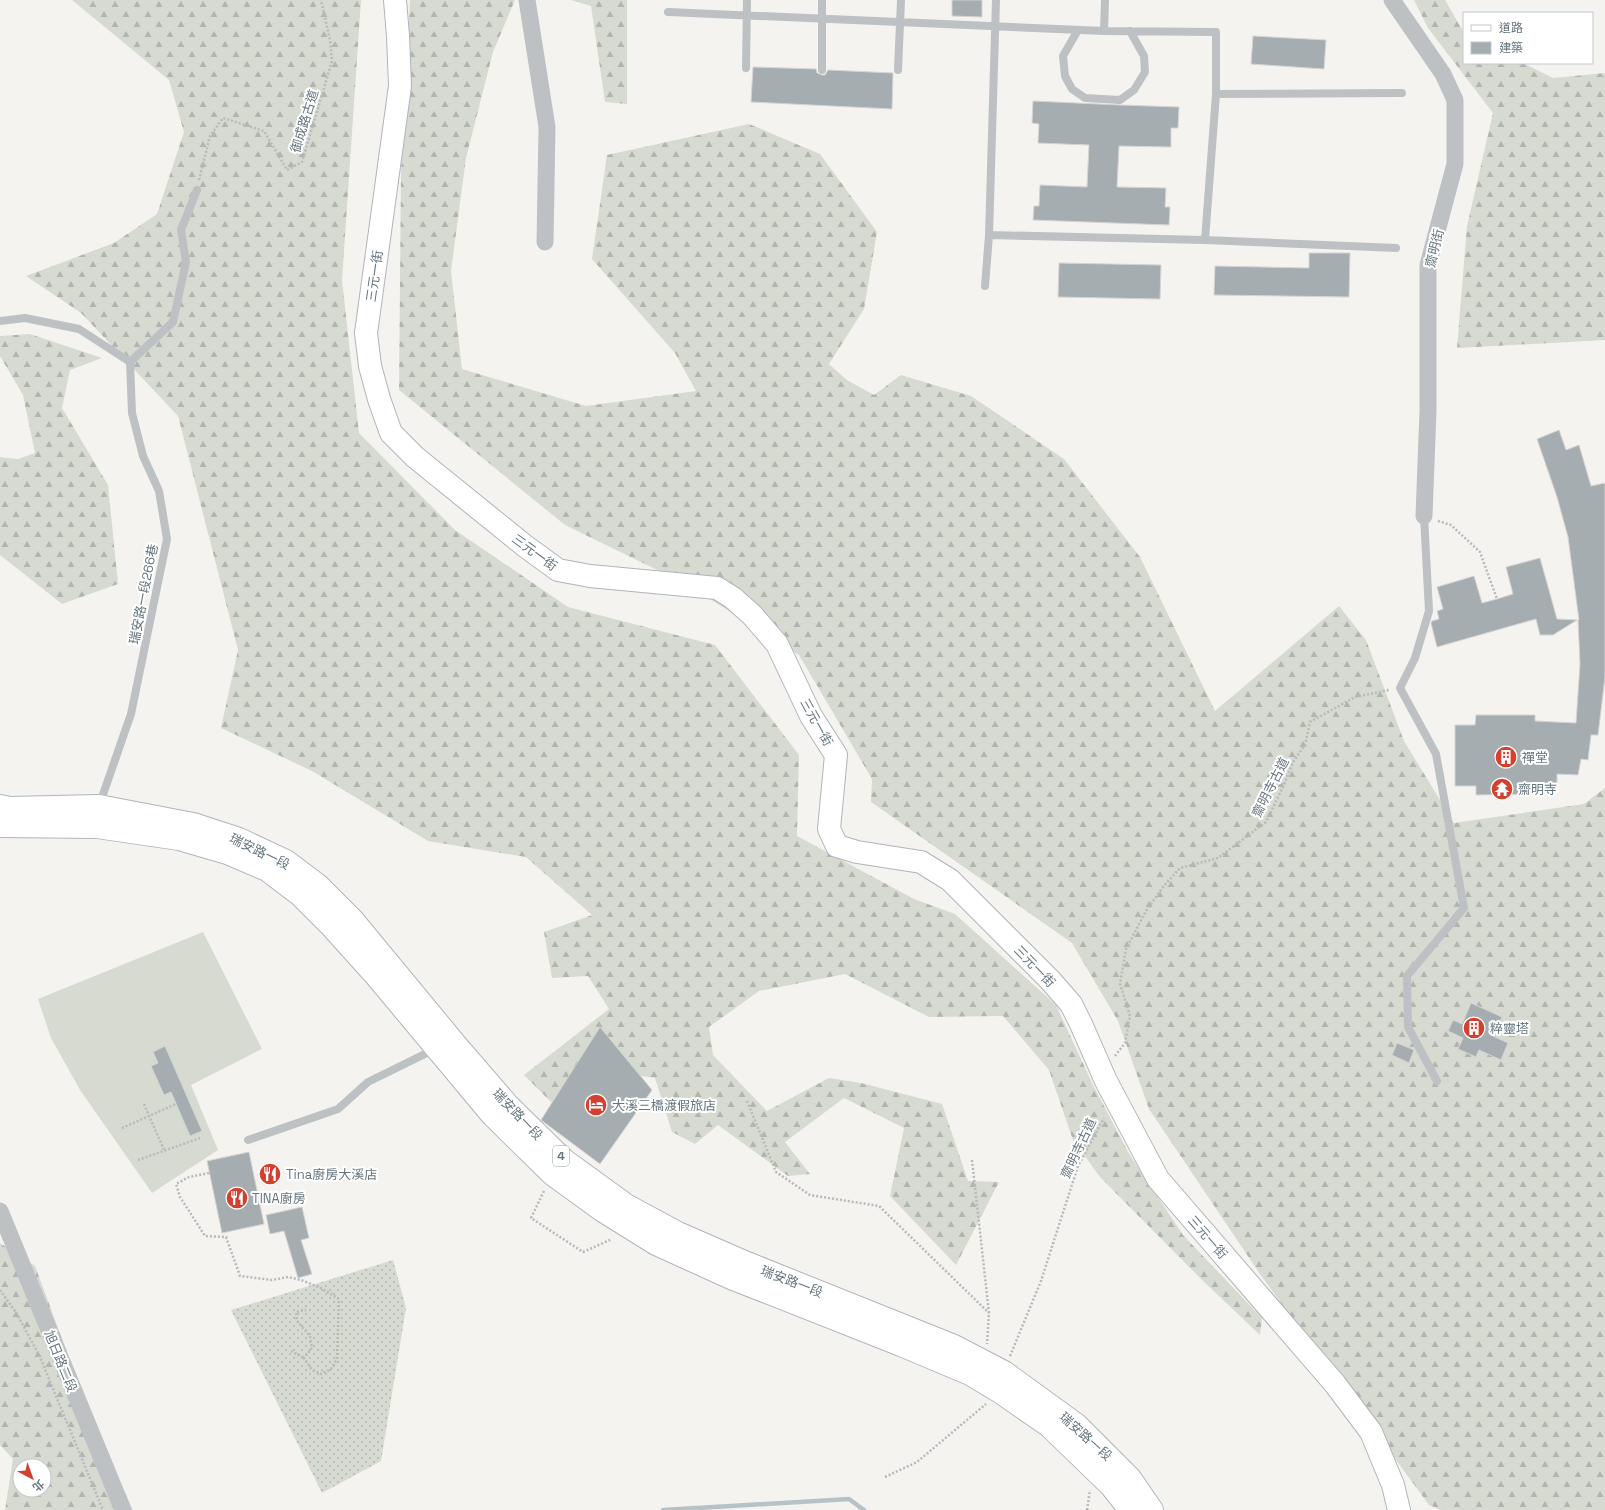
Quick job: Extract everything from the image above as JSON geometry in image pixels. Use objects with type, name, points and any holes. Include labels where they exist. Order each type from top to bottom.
[{"type":"main road","name":"三元一街","points":[[395,0],[400,86],[366,333],[370,366],[379,399],[391,433],[427,467],[525,546],[558,570],[590,576],[717,588],[733,598],[752,615],[777,644],[811,716],[836,755],[829,829],[837,846],[857,852],[921,862],[950,880],[1050,980],[1071,1004],[1082,1024],[1106,1081],[1158,1180],[1335,1384],[1371,1432],[1393,1485],[1399,1510]]},
{"type":"main road","name":"瑞安路一段","points":[[0,806],[10,808],[99,806],[193,824],[240,839],[286,861],[318,885],[352,919],[492,1115],[552,1174],[603,1211],[656,1244],[731,1278],[901,1344],[970,1374],[997,1375],[1111,1486],[1130,1510]]},
{"type":"main road","name":"瑞安路一段","points":[[0,826],[97,827],[179,839],[227,853],[267,870],[300,895],[330,925],[376,976],[442,1043],[564,1160],[626,1205],[678,1233],[747,1263],[954,1346],[1077,1425],[1130,1478],[1152,1510]]},
{"type":"street","points":[[527,0],[547,127],[545,242]]},
{"type":"street","name":"齋明街","points":[[1392,0],[1443,74],[1455,100],[1455,164],[1428,265],[1428,411],[1424,516]]},
{"type":"street","name":"旭日路二段","points":[[0,1211],[123,1510]]},
{"type":"lane","points":[[746,68],[747,0]]},
{"type":"lane","points":[[822,0],[822,70]]},
{"type":"lane","points":[[898,70],[901,0]]},
{"type":"lane","points":[[986,286],[989,235],[996,0]]},
{"type":"lane","points":[[1104,31],[1105,0]]},
{"type":"lane","points":[[668,12],[1104,31],[1216,32],[1216,94],[1205,240]]},
{"type":"lane","points":[[1078,30],[1063,56],[1065,76],[1072,89],[1085,98],[1120,100],[1134,90],[1145,72],[1144,56],[1130,31]]},
{"type":"lane","points":[[1216,94],[1402,93]]},
{"type":"lane","points":[[0,321],[25,318],[79,329],[130,362],[173,322],[186,262],[181,230],[196,190]]},
{"type":"lane","points":[[989,235],[1205,240],[1396,248]]},
{"type":"lane","name":"瑞安路一段266巷","points":[[99,806],[131,714],[167,539],[159,491],[144,456],[132,413],[130,362]]},
{"type":"lane","points":[[1424,516],[1429,611],[1415,658],[1400,688],[1436,754],[1464,908],[1407,976],[1408,1027],[1437,1081]]},
{"type":"lane","points":[[248,1140],[338,1109],[368,1082],[442,1043]]},
{"type":"path","name":"御成路古道","points":[[196,190],[210,136],[223,118],[264,131],[287,170],[302,162],[332,61],[330,40],[321,0]]},
{"type":"path","points":[[1424,516],[1451,525],[1480,552],[1497,599]]},
{"type":"path","name":"齋明寺古道","points":[[1106,1081],[1116,1054],[1125,1043],[1130,1016],[1120,984],[1126,949],[1146,911],[1163,887],[1180,868],[1218,858],[1266,822],[1293,762],[1305,745],[1310,722],[1354,697],[1400,688]]},
{"type":"path","points":[[747,1101],[776,1172],[810,1195],[879,1206],[989,1313]]},
{"type":"path","points":[[144,1104],[164,1150]]},
{"type":"path","points":[[122,1128],[176,1104]]},
{"type":"path","name":"齋明寺古道","points":[[997,1375],[1014,1345],[1041,1281],[1078,1166],[1104,1119],[1104,1111]]},
{"type":"path","points":[[138,1160],[200,1138]]},
{"type":"path","points":[[885,1477],[917,1462],[997,1375],[972,1160]]},
{"type":"path","points":[[209,1173],[189,1177],[176,1184],[180,1197],[205,1236],[226,1237],[240,1276],[272,1280],[288,1277],[302,1280],[321,1288],[339,1299],[337,1359],[331,1369],[321,1374],[312,1370],[304,1358],[291,1351]]},
{"type":"path","points":[[552,1174],[531,1218],[583,1252],[632,1230]]},
{"type":"path","points":[[0,1290],[17,1314],[40,1357],[103,1510]]},
{"type":"path","points":[[304,1358],[312,1348],[310,1336],[297,1321],[296,1312],[306,1310]]},
{"type":"green space","points":[[72,0],[361,0],[342,280],[359,433],[455,530],[568,607],[715,645],[799,755],[797,836],[914,899],[955,914],[1056,1005],[1092,1083],[1128,1152],[1183,1235],[1262,1318],[1260,1335],[1201,1279],[1100,1177],[1073,1140],[1049,1070],[1003,1016],[929,1017],[845,974],[759,991],[709,1027],[713,1055],[767,1111],[829,1078],[861,1083],[942,1104],[968,1181],[999,1182],[956,1265],[890,1196],[904,1128],[844,1098],[785,1142],[810,1174],[788,1176],[718,1125],[695,1144],[672,1132],[655,1078],[635,1075],[586,1137],[524,1075],[609,1009],[588,976],[552,978],[544,932],[592,915],[526,857],[428,841],[312,771],[221,728],[238,650],[178,416],[81,313],[26,276],[114,243],[157,214],[184,132],[169,80]]},
{"type":"green space","points":[[410,0],[515,0],[493,52],[466,158],[451,271],[462,369],[586,406],[696,391],[675,353],[592,259],[607,155],[749,124],[820,154],[877,232],[864,309],[829,364],[847,380],[874,395],[901,375],[971,396],[1064,459],[1140,557],[1215,711],[1339,606],[1366,640],[1404,741],[1454,823],[1584,804],[1605,788],[1605,1510],[1441,1510],[1429,1505],[1260,1274],[1149,1109],[1118,1021],[1072,943],[871,802],[872,779],[799,655],[686,584],[565,525],[399,390],[401,172]]},
{"type":"green space","points":[[571,0],[627,0],[627,104],[605,102],[591,6]]},
{"type":"green space","points":[[1414,0],[1445,0],[1463,31],[1463,64],[1525,64],[1553,78],[1605,73],[1605,340],[1457,348],[1467,226],[1493,113],[1428,28]]},
{"type":"green space","points":[[30,334],[102,358],[70,370],[62,408],[108,485],[118,584],[62,604],[0,555],[0,457],[18,459],[35,453],[23,395],[0,356],[0,336]]},
{"type":"green space","points":[[203,932],[262,1049],[191,1085],[218,1150],[152,1193],[80,1090],[51,1038],[38,999]]},
{"type":"green space","points":[[0,1243],[35,1266],[97,1433],[133,1510],[5,1510],[12,1465],[12,1498],[52,1498],[52,1458],[12,1458],[0,1445]]},
{"type":"green space","points":[[393,1260],[406,1308],[381,1461],[322,1493],[231,1310]]},
{"type":"building","points":[[952,0],[982,0],[982,17],[952,16]]},
{"type":"building","points":[[1253,36],[1326,40],[1324,69],[1251,64]]},
{"type":"building","points":[[753,67],[816,69],[817,73],[822,75],[825,75],[828,70],[893,73],[892,109],[751,102]]},
{"type":"building","points":[[1033,101],[1179,107],[1178,128],[1171,128],[1171,147],[1119,146],[1117,187],[1166,188],[1165,207],[1170,207],[1169,225],[1033,220],[1034,206],[1039,206],[1040,185],[1087,187],[1089,145],[1038,143],[1039,124],[1032,123]]},
{"type":"building","points":[[1309,253],[1350,253],[1349,297],[1214,295],[1215,266],[1309,268]]},
{"type":"building","points":[[1059,263],[1161,265],[1160,299],[1058,297]]},
{"type":"building","points":[[1559,430],[1566,450],[1579,445],[1591,486],[1605,483],[1605,677],[1598,735],[1591,735],[1588,760],[1581,759],[1578,775],[1557,774],[1557,783],[1538,785],[1538,794],[1476,795],[1476,786],[1455,786],[1455,725],[1475,725],[1476,715],[1535,715],[1535,721],[1576,723],[1580,664],[1579,620],[1568,537],[1557,497],[1537,439]]},
{"type":"building","points":[[1540,558],[1557,619],[1577,620],[1553,635],[1540,635],[1536,619],[1437,647],[1431,623],[1432,621],[1439,619],[1437,611],[1443,609],[1437,587],[1474,576],[1482,603],[1497,599],[1513,594],[1506,567]]},
{"type":"building","name":"粹靈塔","points":[[1471,1003],[1502,1017],[1493,1036],[1508,1043],[1501,1060],[1479,1050],[1476,1057],[1458,1049],[1463,1038],[1448,1031],[1453,1020],[1462,1024]]},
{"type":"building","name":"大溪三橋渡假旅店","points":[[600,1027],[652,1090],[600,1164],[541,1120]]},
{"type":"building","points":[[1397,1043],[1414,1050],[1409,1063],[1392,1055]]},
{"type":"building","points":[[165,1046],[202,1131],[190,1136],[171,1092],[164,1095],[151,1066],[158,1063],[153,1052]]},
{"type":"building","name":"TINA廚房","points":[[249,1152],[264,1224],[222,1233],[207,1161]]},
{"type":"building","points":[[302,1207],[309,1238],[301,1240],[312,1274],[298,1278],[284,1231],[270,1234],[266,1215]]},
{"type":"waterway","points":[[663,1510],[849,1499],[864,1510]]},
{"type":"place","name":"禪堂","points":[[1506,757]]},
{"type":"place","name":"齋明寺","points":[[1502,789]]},
{"type":"place","name":"粹靈塔","points":[[1474,1028]]},
{"type":"place","name":"大溪三橋渡假旅店","points":[[596,1105]]},
{"type":"place","name":"Tina廚房大溪店","points":[[270,1174]]},
{"type":"place","name":"TINA廚房","points":[[237,1198]]}]
